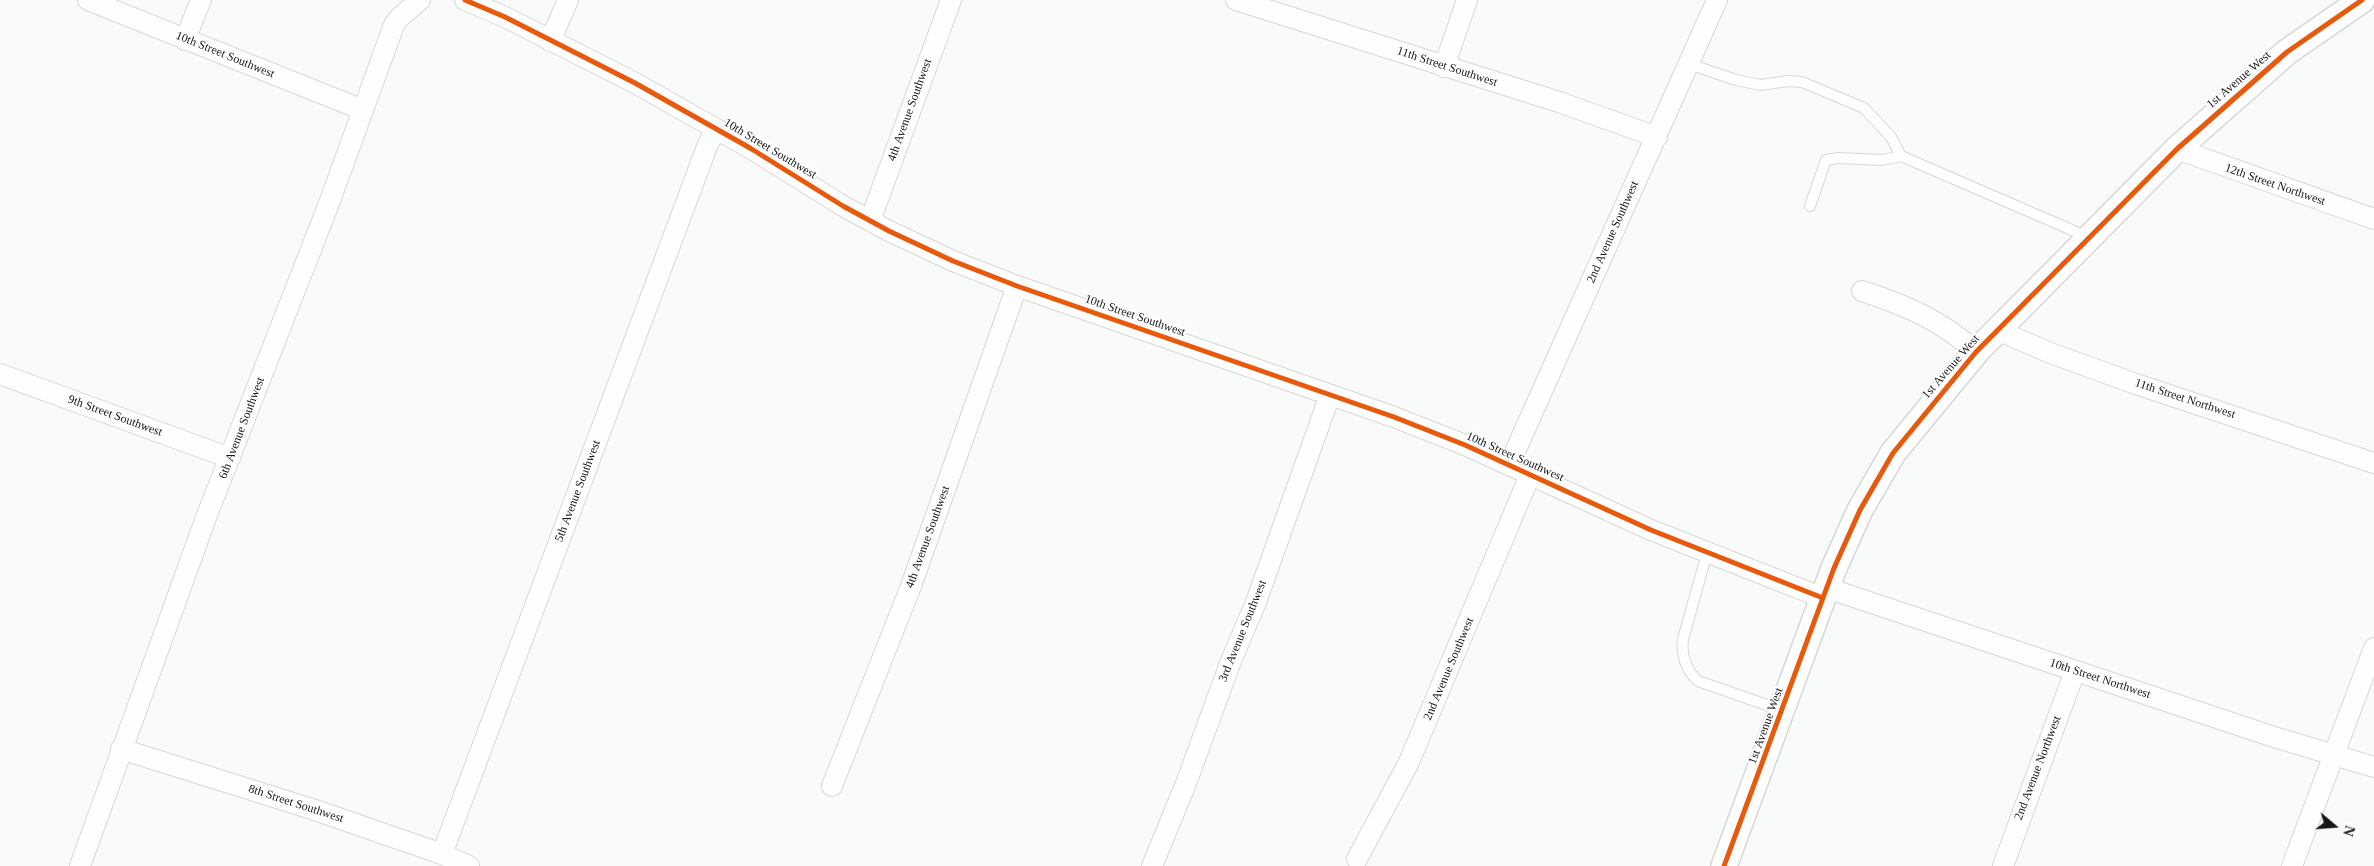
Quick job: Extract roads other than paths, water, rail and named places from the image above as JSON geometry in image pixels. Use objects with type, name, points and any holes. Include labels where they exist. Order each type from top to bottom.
[{"type":"street","name":"10th Street Southwest","points":[[88,0],[363,110]]},
{"type":"street","points":[[185,40],[201,0]]},
{"type":"street","name":"6th Avenue Southwest","points":[[80,866],[206,515],[230,458],[394,25],[398,18],[420,0]]},
{"type":"street","name":"10th Street Southwest","points":[[465,0],[504,17],[635,83],[717,129],[870,221],[953,261],[1017,286],[1412,424],[1509,464],[1707,553],[1825,593]]},
{"type":"street","points":[[550,41],[568,0]]},
{"type":"street","name":"4th Avenue Southwest","points":[[870,221],[951,0]]},
{"type":"street","name":"11th Street Southwest","points":[[1236,0],[1558,102],[1657,137]]},
{"type":"street","points":[[1444,66],[1467,0]]},
{"type":"street","name":"2nd Avenue Southwest","points":[[1509,464],[1717,0]]},
{"type":"street","name":"1st Avenue West","points":[[1724,866],[1825,593],[1860,510],[1893,453],[1976,352],[2177,149],[2287,52],[2362,0]]},
{"type":"street","name":"5th Avenue Southwest","points":[[442,854],[708,144],[717,129]]},
{"type":"street","name":"12th Street Northwest","points":[[2177,149],[2374,219]]},
{"type":"street","name":"4th Avenue Southwest","points":[[832,786],[911,586],[1017,286]]},
{"type":"street","points":[[1862,291],[1905,305],[1941,323],[1976,352]]},
{"type":"street","name":"11th Street Northwest","points":[[1997,330],[2053,354],[2118,377],[2374,463]]},
{"type":"street","name":"9th Street Southwest","points":[[0,374],[230,458]]},
{"type":"street","name":"3rd Avenue Southwest","points":[[1152,866],[1185,786],[1230,661],[1256,602],[1330,395]]},
{"type":"street","name":"2nd Avenue Southwest","points":[[1357,860],[1409,762],[1530,474]]},
{"type":"street","name":"10th Street Northwest","points":[[1825,593],[2075,671],[2274,737],[2374,767]]},
{"type":"street","points":[[2292,866],[2374,648]]},
{"type":"street","name":"2nd Avenue Northwest","points":[[2002,866],[2075,671]]},
{"type":"street","name":"8th Street Southwest","points":[[121,749],[315,810],[442,854],[469,866]]},
{"type":"lane","points":[[1689,64],[1736,80],[1760,85],[1788,81],[1802,82],[1864,108],[1891,137],[1901,156]]},
{"type":"lane","points":[[1810,206],[1826,160],[1838,158],[1882,160],[1901,156],[2089,237]]},
{"type":"lane","points":[[1707,553],[1683,639],[1683,653],[1689,670],[1698,680],[1782,711]]}]
